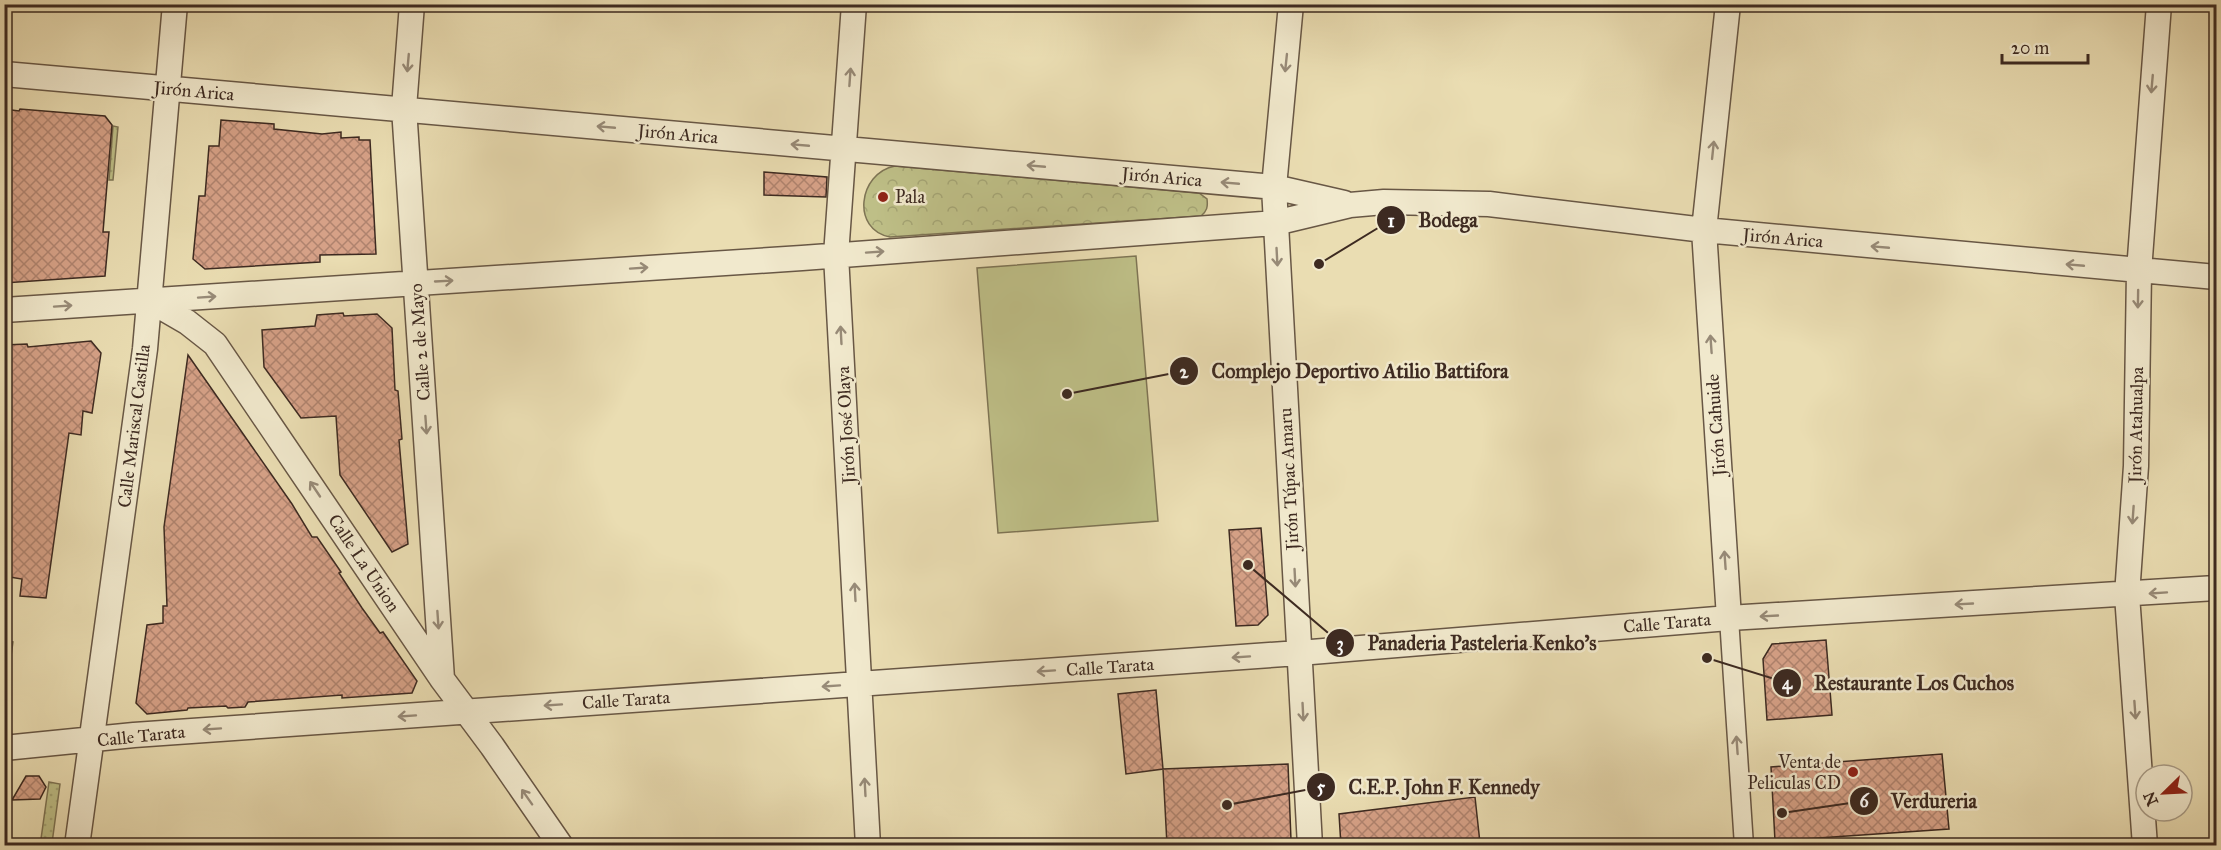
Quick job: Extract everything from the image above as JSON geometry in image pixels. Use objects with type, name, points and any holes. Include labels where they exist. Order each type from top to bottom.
[{"type":"street","name":"Calle Mariscal Castilla","points":[[78,846],[145,349],[175,4]]},
{"type":"street","name":"Calle 2 de Mayo","points":[[412,4],[404,108],[442,679]]},
{"type":"street","name":"Jirón José Olaya","points":[[854,4],[836,255],[868,846]]},
{"type":"street","name":"Jirón Túpac Amaru","points":[[1291,4],[1274,187],[1310,846]]},
{"type":"street","name":"Jirón Cahuide","points":[[1728,4],[1704,230],[1744,846]]},
{"type":"street","name":"Jirón Atahualpa","points":[[2145,846],[2127,595],[2136,466],[2139,271],[2159,4]]},
{"type":"street","name":"Jirón Arica","points":[[4,74],[1274,187],[1350,205]]},
{"type":"street","name":"Jirón Arica","points":[[4,310],[836,255],[1275,223],[1350,205],[1384,202],[1489,204],[1704,230],[2217,277]]},
{"type":"street","name":"Calle La Union","points":[[149,300],[188,322],[215,344],[442,679],[492,746],[561,846]]},
{"type":"street","name":"Calle Tarata","points":[[4,748],[134,735],[1299,653],[1728,618],[2217,588]]},
{"type":"green space","points":[[113,126],[118,127],[113,180],[109,180]]},
{"type":"green space","points":[[895,166],[1199,193],[1207,199],[1207,207],[1201,216],[890,237],[878,232],[869,224],[864,202],[873,179],[883,171]]},
{"type":"green space","points":[[1136,256],[1158,521],[998,533],[977,268]]},
{"type":"green space","points":[[5,641],[13,642],[5,698],[5,658],[7,657]]},
{"type":"green space","points":[[49,782],[60,784],[52,843],[47,845],[41,839]]},
{"type":"building","points":[[4,109],[105,116],[112,125],[103,232],[109,232],[105,276],[4,283]]},
{"type":"building","points":[[221,120],[274,124],[274,129],[322,134],[341,132],[341,138],[359,137],[359,140],[370,140],[376,254],[320,255],[320,262],[205,269],[193,259],[199,196],[205,196],[209,146],[219,146]]},
{"type":"building","points":[[764,172],[827,177],[826,197],[764,195]]},
{"type":"building","points":[[343,313],[344,316],[377,314],[392,328],[408,544],[392,552],[340,475],[336,416],[301,418],[264,367],[262,330],[315,326],[317,315]]},
{"type":"building","points":[[91,341],[101,353],[92,413],[83,411],[81,435],[69,433],[46,598],[20,596],[22,579],[4,576],[4,345],[27,344],[28,347]]},
{"type":"building","points":[[188,355],[292,504],[312,537],[317,537],[362,608],[380,633],[383,632],[417,681],[412,693],[342,698],[342,695],[248,702],[245,707],[188,708],[187,710],[147,714],[136,703],[147,625],[163,623],[163,606],[167,606],[164,527]]},
{"type":"building","points":[[1261,528],[1268,615],[1258,625],[1236,626],[1229,530]]},
{"type":"building","points":[[1826,640],[1832,715],[1767,720],[1763,659],[1772,644]]},
{"type":"building","points":[[1156,690],[1163,769],[1126,774],[1118,694]]},
{"type":"building","points":[[1942,754],[1949,829],[1775,841],[1771,767]]},
{"type":"building","points":[[1288,764],[1291,840],[1167,845],[1163,769]]},
{"type":"building","points":[[26,776],[39,776],[46,787],[40,799],[12,800]]},
{"type":"building","points":[[1475,797],[1480,843],[1445,846],[1341,846],[1339,814]]},
{"type":"place","name":"Pala","points":[[883,197]]},
{"type":"place","name":"Bodega","points":[[1319,264]]},
{"type":"place","name":"Complejo Deportivo Atilio Battifora","points":[[1067,394]]},
{"type":"place","name":"Panaderia Pasteleria Kenko's","points":[[1248,565]]},
{"type":"place","name":"Restaurante Los Cuchos","points":[[1707,658]]},
{"type":"place","name":"Venta de Peliculas CD","points":[[1853,772]]},
{"type":"place","name":"C.E.P. John F. Kennedy","points":[[1227,805]]},
{"type":"place","name":"Verdureria","points":[[1782,813]]}]
